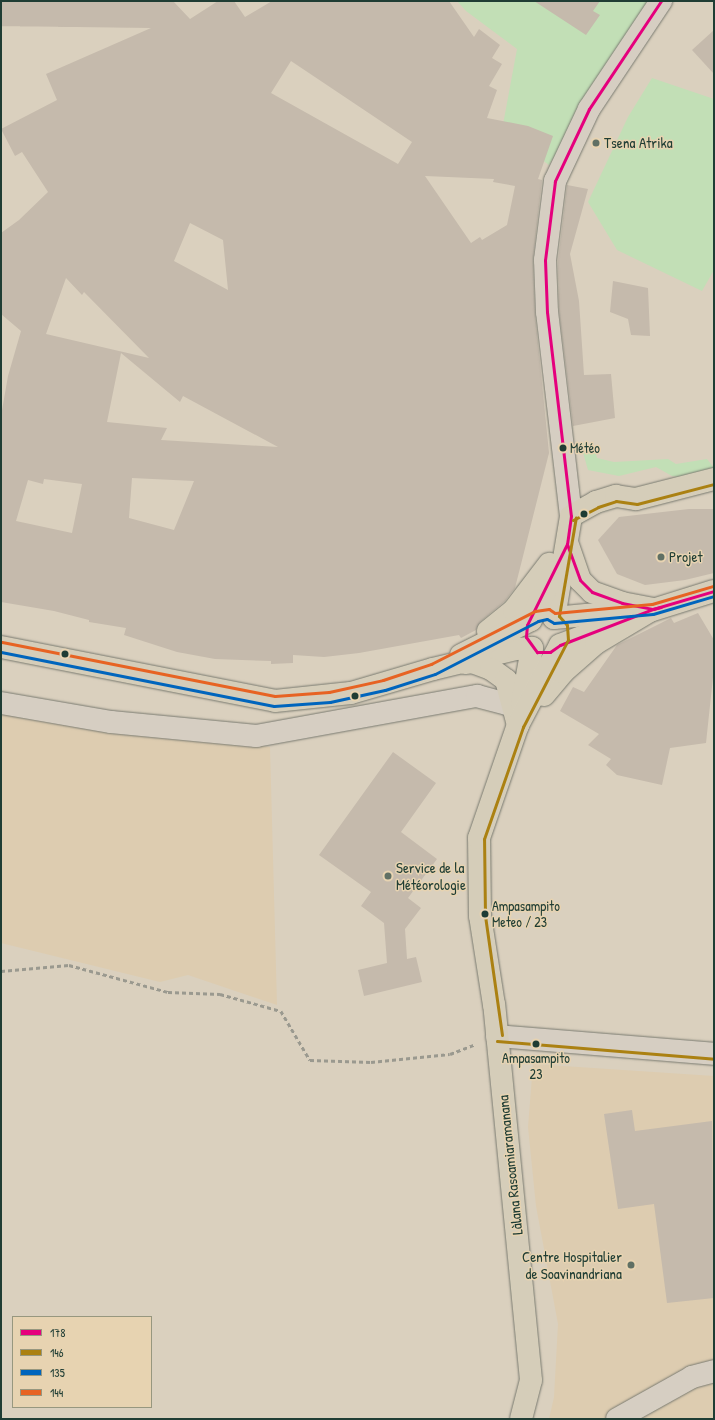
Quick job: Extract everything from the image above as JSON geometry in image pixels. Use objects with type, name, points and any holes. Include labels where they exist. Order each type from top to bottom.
[{"type":"main road","points":[[554,618],[571,516],[603,500],[616,496],[636,499],[714,479]]},
{"type":"main road","points":[[567,544],[580,580],[592,592],[615,601],[653,609]]},
{"type":"main road","points":[[532,648],[526,637],[531,620],[567,544]]},
{"type":"main road","points":[[433,669],[495,626],[514,610],[535,579],[567,544]]},
{"type":"main road","points":[[1,647],[275,701],[344,694],[433,669],[516,649],[532,648],[544,653],[550,652],[560,645],[653,609],[714,590]]},
{"type":"main road","points":[[554,618],[653,609]]},
{"type":"main road","points":[[433,669],[472,662],[491,669],[506,680],[516,716],[596,643],[653,609]]},
{"type":"main road","points":[[433,669],[542,614],[559,621],[563,633],[560,645]]},
{"type":"main road","name":"Làlana Rasoamiaramanana","points":[[516,716],[560,645]]},
{"type":"main road","name":"Làlana Rasoamiaramanana","points":[[521,1419],[531,1380],[497,1036],[480,916],[479,838],[516,716],[532,648]]},
{"type":"street","points":[[571,516],[547,312],[545,260],[554,189],[588,109],[661,1]]},
{"type":"street","points":[[1,703],[110,722],[256,736],[396,717],[477,696],[516,716]]},
{"type":"street","points":[[497,1036],[714,1054]]},
{"type":"street","points":[[617,1419],[692,1377],[714,1371]]},
{"type":"path","points":[[1,971],[69,965],[168,992],[220,994],[281,1011],[310,1060],[371,1062],[450,1054],[497,1036]]},
{"type":"shaded area","points":[[1,710],[270,747],[277,1005],[188,975],[160,982],[1,943]]},
{"type":"shaded area","name":"Centre Hospitalier de Soavinandriana","points":[[533,1064],[714,1076],[714,1419],[549,1419],[554,1397],[558,1324],[536,1206],[528,1127]]},
{"type":"green space","points":[[457,1],[653,1],[549,165],[502,130],[517,49],[466,11]]},
{"type":"green space","points":[[652,78],[714,99],[714,270],[702,291],[617,250],[588,202],[628,117]]},
{"type":"green space","points":[[580,442],[594,447],[597,458],[614,462],[668,459],[676,464],[707,459],[714,468],[708,481],[672,476],[656,467],[619,476],[588,470]]},
{"type":"building","points":[[1,1],[173,1],[190,19],[218,1],[234,1],[245,17],[272,1],[449,1],[474,37],[479,29],[500,45],[492,58],[502,64],[489,86],[497,90],[487,118],[528,126],[553,136],[538,179],[542,180],[533,260],[535,313],[549,453],[515,588],[505,601],[480,622],[476,630],[461,638],[459,635],[359,653],[324,657],[293,655],[293,663],[271,664],[271,661],[215,659],[177,652],[124,635],[126,628],[89,622],[89,620],[54,611],[1,602],[1,416],[8,376],[21,331],[1,314],[1,233],[19,220],[48,192],[22,152],[15,156],[1,129],[57,100],[46,74],[151,28],[1,26]],"holes":[[[291,61],[412,142],[398,164],[271,93]],[[425,176],[494,179],[493,182],[515,186],[507,225],[482,240],[480,237],[471,243]],[[190,223],[223,240],[228,290],[174,261]],[[66,278],[82,295],[84,292],[149,358],[46,334]],[[121,353],[180,402],[183,396],[278,447],[161,440],[167,428],[107,422]],[[132,478],[194,481],[174,530],[129,518]],[[44,479],[82,484],[72,533],[16,521],[28,480],[43,484]]]},
{"type":"building","points":[[534,1],[600,1],[593,11],[600,15],[586,35]]},
{"type":"building","points":[[714,30],[714,74],[692,50]]},
{"type":"building","points":[[567,185],[588,189],[570,254],[579,301],[584,375],[611,374],[615,418],[573,426],[559,311],[558,261]]},
{"type":"building","points":[[613,281],[648,288],[650,336],[631,335],[628,319],[610,312]]},
{"type":"building","name":"Projet","points":[[689,509],[714,509],[714,573],[685,580],[645,585],[617,574],[598,540],[619,517]]},
{"type":"building","points":[[698,613],[714,640],[714,668],[706,743],[670,748],[662,785],[617,775],[606,765],[611,759],[588,745],[599,734],[560,711],[573,687],[584,692],[617,645],[671,618],[674,623]]},
{"type":"building","points":[[393,752],[436,783],[401,832],[437,859],[408,898],[421,908],[405,929],[407,959],[416,957],[422,982],[364,996],[358,970],[387,963],[384,923],[361,906],[371,892],[319,855]]},
{"type":"building","points":[[632,1110],[635,1131],[712,1121],[714,1298],[667,1303],[654,1204],[618,1209],[604,1114]]},
{"type":"transit line","name":"178","points":[[661,1],[589,109],[555,181],[545,260],[547,312],[571,516],[567,544],[527,625],[526,637],[537,652],[550,652],[560,645],[653,609],[714,591]]},
{"type":"transit line","name":"146","points":[[573,520],[598,507],[616,501],[637,504],[714,484]]},
{"type":"transit line","name":"146","points":[[502,1035],[485,916],[484,839],[523,727],[568,640],[567,625],[559,616],[576,517]]},
{"type":"transit line","name":"178","points":[[567,544],[580,580],[592,592],[622,603],[653,609],[661,607]]},
{"type":"transit line","name":"144","points":[[2,642],[275,696],[329,692],[383,680],[431,664],[535,611],[549,609],[555,613],[652,604],[713,586]]},
{"type":"transit line","name":"135","points":[[1,652],[274,706],[330,702],[385,690],[435,674],[538,621],[547,619],[554,623],[653,614],[714,596]]},
{"type":"transit line","name":"146","points":[[497,1041],[714,1059]]},
{"type":"place","name":"Tsena Atrika","points":[[596,143]]},
{"type":"place","name":"Météo","points":[[563,448]]},
{"type":"place","name":"Projet","points":[[661,557]]},
{"type":"place","name":"Service de la Météorologie","points":[[388,876]]},
{"type":"place","name":"Ampasampito Meteo / 23","points":[[485,914]]},
{"type":"place","name":"Ampasampito 23","points":[[536,1044]]},
{"type":"place","name":"Centre Hospitalier de Soavinandriana","points":[[631,1265]]}]
